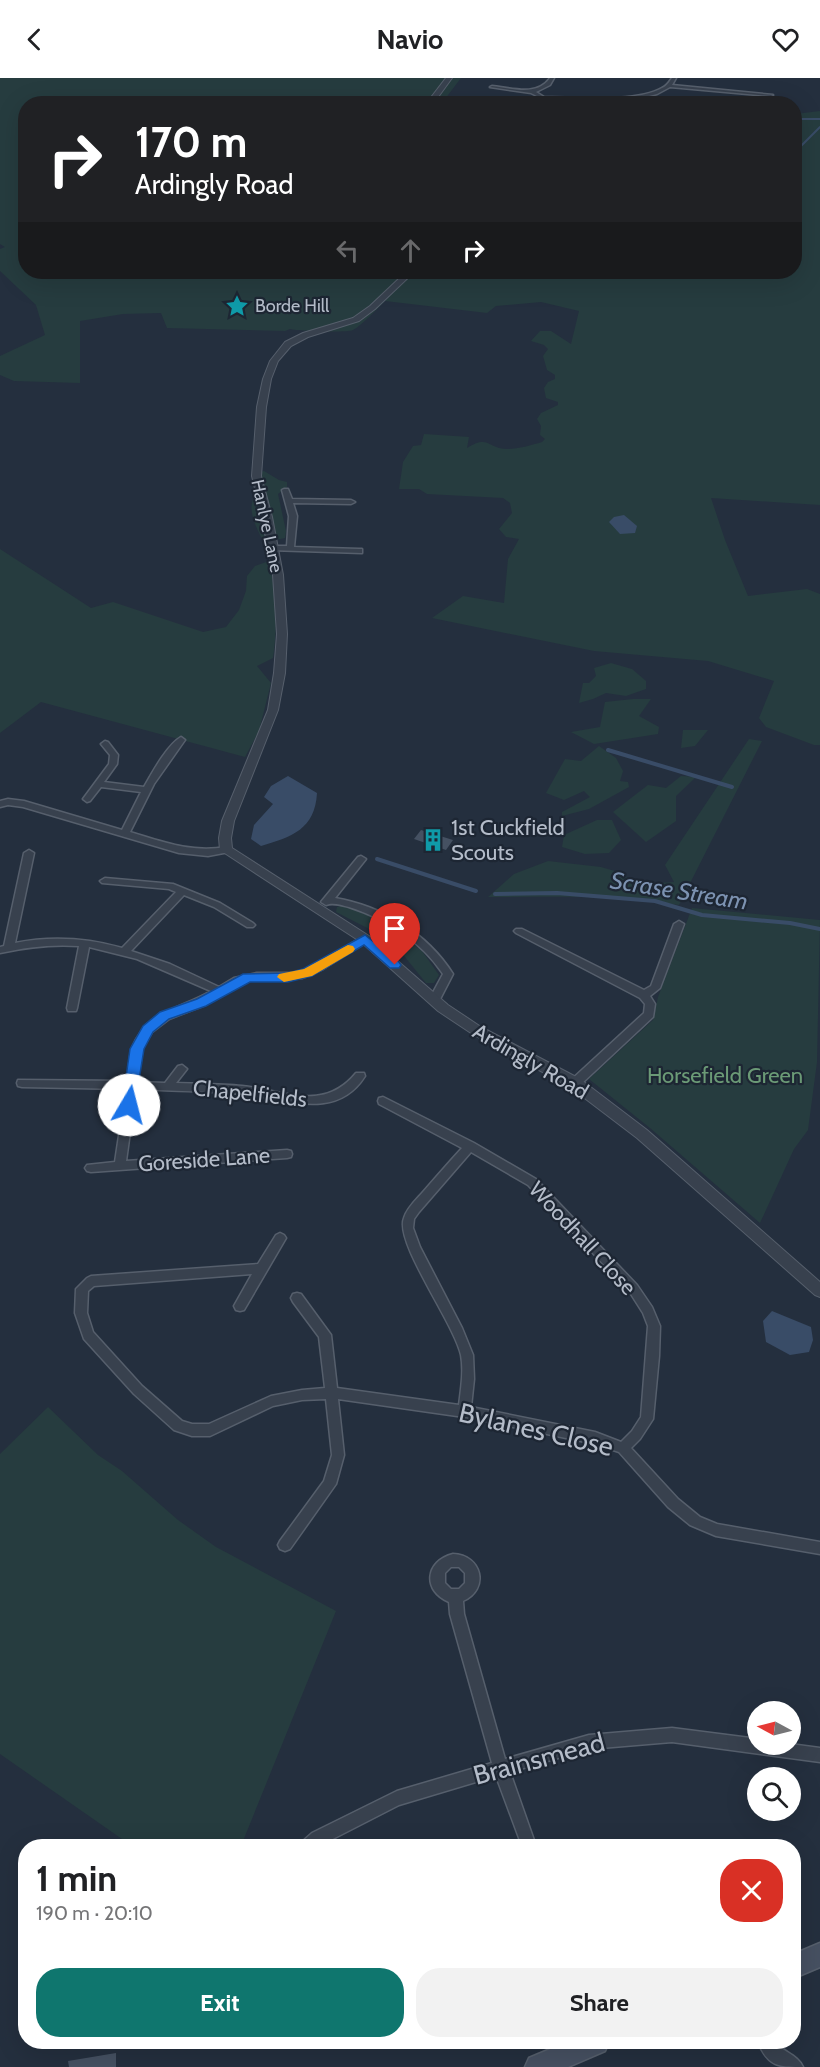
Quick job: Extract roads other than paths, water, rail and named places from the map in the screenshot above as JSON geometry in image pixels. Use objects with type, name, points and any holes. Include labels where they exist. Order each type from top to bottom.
[{"type":"main road","points":[[801,1963],[820,1955]]},
{"type":"main road","points":[[538,2067],[580,2049]]},
{"type":"street","points":[[435,96],[449,78]]},
{"type":"street","points":[[532,92],[548,84],[552,78]]},
{"type":"street","points":[[641,96],[658,93],[669,86],[674,78]]},
{"type":"street","points":[[487,92],[497,81]]},
{"type":"street","points":[[669,86],[771,94]]},
{"type":"street","points":[[492,87],[532,92],[537,96]]},
{"type":"street","name":"Hanlye Lane","points":[[226,850],[224,843],[226,826],[265,735],[277,688],[282,625],[278,580],[256,472],[264,391],[274,361],[285,345],[297,337],[356,320],[402,279]]},
{"type":"street","points":[[286,490],[293,516],[290,549]]},
{"type":"street","points":[[290,501],[351,502]]},
{"type":"street","points":[[272,548],[359,551]]},
{"type":"street","points":[[125,833],[164,760],[181,740]]},
{"type":"street","points":[[87,799],[101,784],[113,764],[114,755],[105,744]]},
{"type":"street","points":[[101,784],[146,790]]},
{"type":"street","points":[[0,804],[8,802],[24,804],[179,850],[208,853],[226,850]]},
{"type":"street","name":"Ardingly Road","points":[[226,850],[324,904],[434,1000],[476,1030],[575,1083],[642,1134],[820,1291]]},
{"type":"street","points":[[29,853],[5,948],[57,942],[85,943],[126,950],[153,960],[219,992]]},
{"type":"street","points":[[324,904],[361,860]]},
{"type":"street","points":[[105,881],[154,883],[183,891],[217,905],[250,925]]},
{"type":"street","points":[[126,950],[183,891]]},
{"type":"street","points":[[324,904],[346,901],[383,917],[435,956],[448,974],[434,1000]]},
{"type":"street","points":[[645,995],[655,988],[679,924]]},
{"type":"street","points":[[519,931],[645,995],[650,1004],[649,1014],[575,1083]]},
{"type":"street","points":[[131,1084],[137,1049],[148,1029],[165,1016],[201,1002],[248,977],[298,976],[320,967],[365,939]]},
{"type":"street","points":[[72,1008],[85,943]]},
{"type":"street","name":"Chapelfields","points":[[168,1086],[182,1070]]},
{"type":"street","name":"Chapelfields","points":[[22,1083],[168,1086],[250,1091],[301,1100],[318,1100],[346,1091],[360,1076]]},
{"type":"street","name":"Goreside Lane","points":[[120,1165],[131,1084]]},
{"type":"street","name":"Woodhall Close","points":[[383,1101],[470,1146],[532,1182],[633,1288],[648,1311],[654,1326],[647,1419],[623,1448]]},
{"type":"street","points":[[464,1411],[468,1379],[467,1355],[458,1332],[414,1248],[407,1228],[409,1218],[415,1209],[470,1146]]},
{"type":"street","name":"Goreside Lane","points":[[91,1168],[287,1154]]},
{"type":"street","points":[[240,1306],[280,1238]]},
{"type":"street","name":"Bylanes Close","points":[[261,1269],[91,1281],[82,1290],[81,1313],[88,1335],[119,1370],[178,1426],[192,1430],[210,1430],[271,1401],[302,1395],[331,1393],[464,1411],[595,1438],[623,1448],[673,1503],[695,1521],[716,1530],[820,1548]]},
{"type":"street","points":[[285,1545],[330,1484],[338,1455],[325,1335],[297,1298]]},
{"type":"street","points":[[456,1596],[457,1614],[501,1769],[526,1839]]},
{"type":"street","name":"Brainsmead","points":[[316,1839],[397,1798],[590,1742],[672,1735],[820,1755]]},
{"type":"street","points":[[771,2049],[774,2054],[795,2067]]},
{"type":"water","points":[[624,515],[637,526],[635,533],[620,534],[609,522],[614,517]]},
{"type":"water","points":[[288,776],[317,793],[312,815],[300,830],[292,835],[261,846],[251,839],[254,825],[273,804],[264,797],[271,786]]},
{"type":"water","points":[[772,1311],[811,1327],[813,1340],[809,1352],[790,1355],[766,1342],[763,1321]]},
{"type":"waterway","points":[[802,119],[820,119]]},
{"type":"waterway","points":[[802,145],[820,127]]},
{"type":"waterway","points":[[608,750],[732,787]]},
{"type":"waterway","name":"Scrase Stream","points":[[377,859],[476,891]]},
{"type":"waterway","name":"Scrase Stream","points":[[495,894],[557,893],[655,901],[702,915],[790,923],[820,929]]},
{"type":"place","name":"Borde Hill","points":[[237,306]]},
{"type":"place","name":"1st Cuckfield Scouts","points":[[433,840]]},
{"type":"park label","name":"Horsefield Green","points":[[725,1075]]}]
